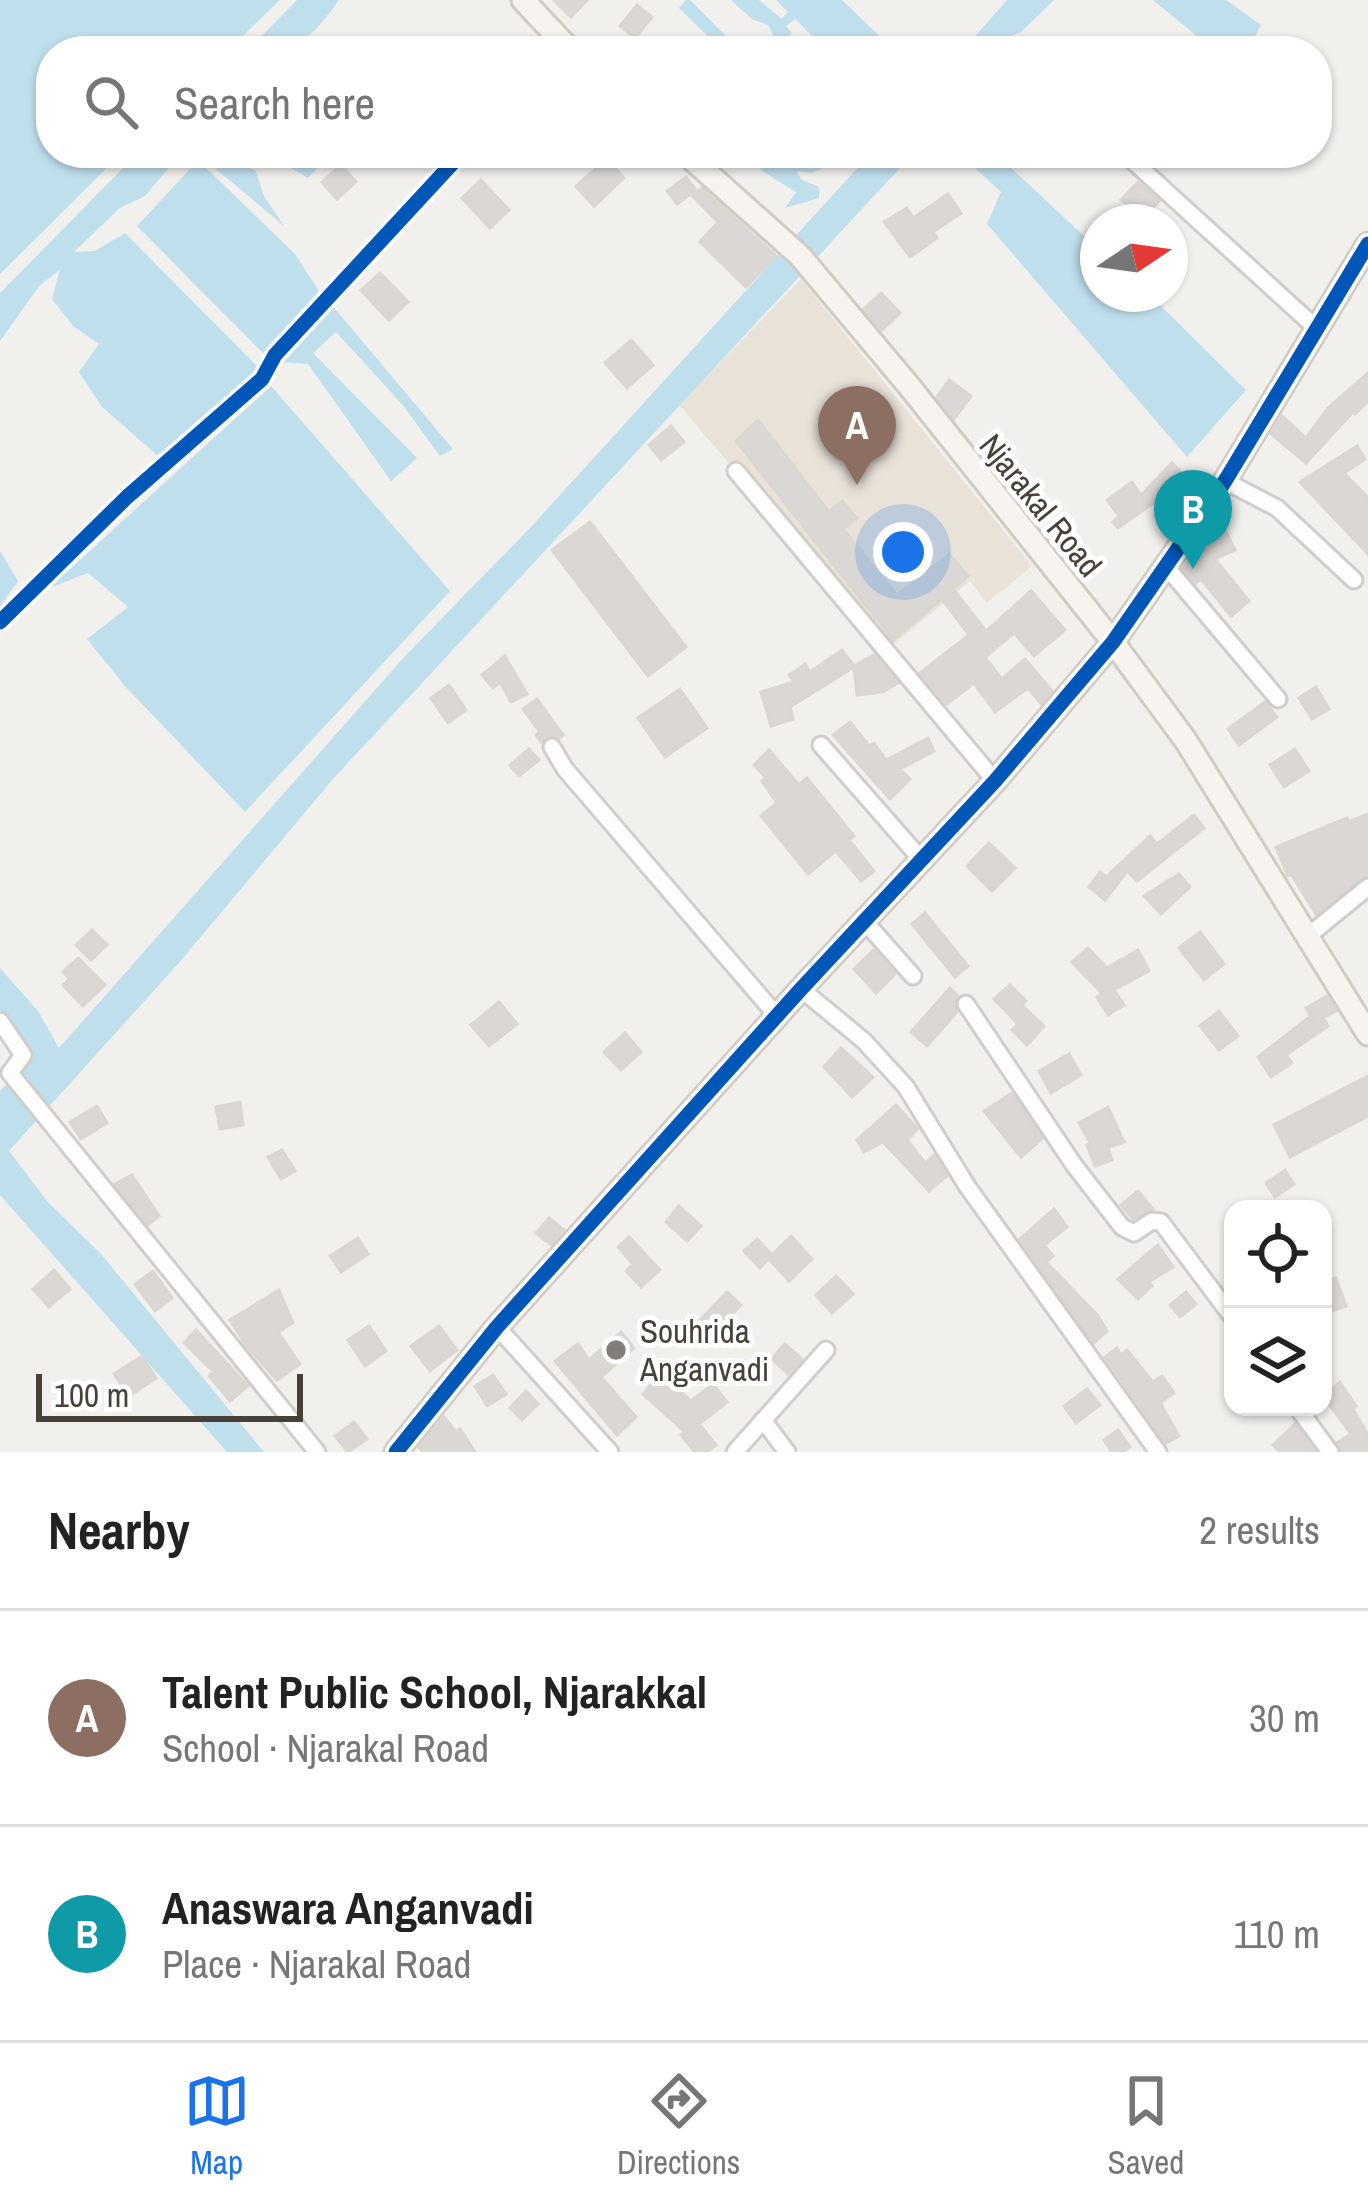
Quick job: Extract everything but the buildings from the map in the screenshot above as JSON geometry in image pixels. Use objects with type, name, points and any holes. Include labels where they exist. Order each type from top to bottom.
[{"type":"street","points":[[523,0],[552,36]]},
{"type":"street","points":[[0,622],[127,497],[262,380],[274,355],[448,168]]},
{"type":"street","name":"Njarakal Road","points":[[702,168],[808,267],[1113,642],[1186,741],[1368,1034]]},
{"type":"street","points":[[1140,168],[1316,328]]},
{"type":"street","points":[[396,1452],[497,1327],[801,988],[995,781],[1113,642],[1225,481],[1368,244]]},
{"type":"street","points":[[736,471],[995,781]]},
{"type":"street","points":[[1225,481],[1277,508],[1354,580]]},
{"type":"street","points":[[1164,565],[1278,699]]},
{"type":"street","points":[[821,746],[920,858]]},
{"type":"street","points":[[552,747],[565,769],[777,1016]]},
{"type":"street","points":[[1308,936],[1368,887]]},
{"type":"street","points":[[866,922],[914,976]]},
{"type":"street","points":[[801,988],[864,1041],[906,1087],[967,1186],[1158,1452]]},
{"type":"street","points":[[967,1004],[1074,1165],[1122,1227],[1134,1233],[1152,1221],[1161,1222],[1226,1308]]},
{"type":"street","points":[[0,1022],[23,1055],[10,1073],[317,1452]]},
{"type":"street","points":[[497,1327],[610,1452]]},
{"type":"street","points":[[735,1452],[826,1350]]},
{"type":"street","points":[[1304,1416],[1330,1452]]},
{"type":"street","points":[[763,1420],[787,1452]]},
{"type":"shaded area","points":[[801,279],[1032,566],[987,603],[970,581],[888,649],[679,405]]},
{"type":"water","points":[[0,0],[280,0],[243,36],[36,36],[36,168],[107,168],[0,274]]},
{"type":"water","points":[[297,0],[339,0],[307,36],[262,36]]},
{"type":"water","points":[[690,0],[726,36],[708,36],[679,8]]},
{"type":"water","points":[[731,0],[759,0],[782,19],[788,12],[776,0],[842,0],[879,36],[812,36],[795,19],[786,26],[792,34],[774,36],[768,25],[752,19]]},
{"type":"water","points":[[1007,0],[1054,0],[1021,32],[975,36]]},
{"type":"water","points":[[1153,0],[1226,0],[1261,25],[1255,36],[1197,36]]},
{"type":"water","points":[[123,168],[169,168],[145,196],[120,208],[74,252],[95,251],[125,233],[262,371],[178,443],[157,455],[102,407],[79,372],[99,344],[73,326],[52,299],[60,270],[40,285],[0,341],[0,293]]},
{"type":"water","points":[[191,168],[206,168],[295,254],[321,294],[264,354],[137,226]]},
{"type":"water","points":[[215,168],[256,171],[264,196],[284,226]]},
{"type":"water","points":[[291,168],[318,168],[308,178]]},
{"type":"water","points":[[760,168],[821,168],[797,171],[801,179],[819,187],[819,198],[785,208],[796,192]]},
{"type":"water","points":[[857,168],[900,168],[333,779],[178,964],[9,1151],[48,1202],[101,1254],[264,1452],[227,1452],[0,1195],[0,1091],[34,1056],[0,1017],[0,968],[38,1011],[59,1048],[405,656],[530,528]]},
{"type":"water","points":[[975,168],[1011,168],[1080,232],[1080,312],[1167,312],[1246,390],[1187,457],[987,224],[1001,192]]},
{"type":"water","points":[[331,304],[453,449],[440,456],[402,404],[336,332],[313,353],[417,458],[391,481],[308,364],[280,362]]},
{"type":"water","points":[[271,386],[450,591],[245,812],[125,686],[87,639],[128,607],[88,573],[49,588]]},
{"type":"water","points":[[0,551],[18,581],[0,607]]},
{"type":"cycle path","points":[[0,622],[127,497],[262,379],[275,355],[448,168]]},
{"type":"cycle path","points":[[396,1452],[497,1327],[995,781],[1113,642],[1225,481],[1368,244]]},
{"type":"place","name":"Talent Public School, Njarakkal","points":[[857,485]]},
{"type":"place","name":"Anaswara Anganvadi","points":[[1193,569]]},
{"type":"place","name":"Souhrida Anganvadi","points":[[616,1350]]}]
